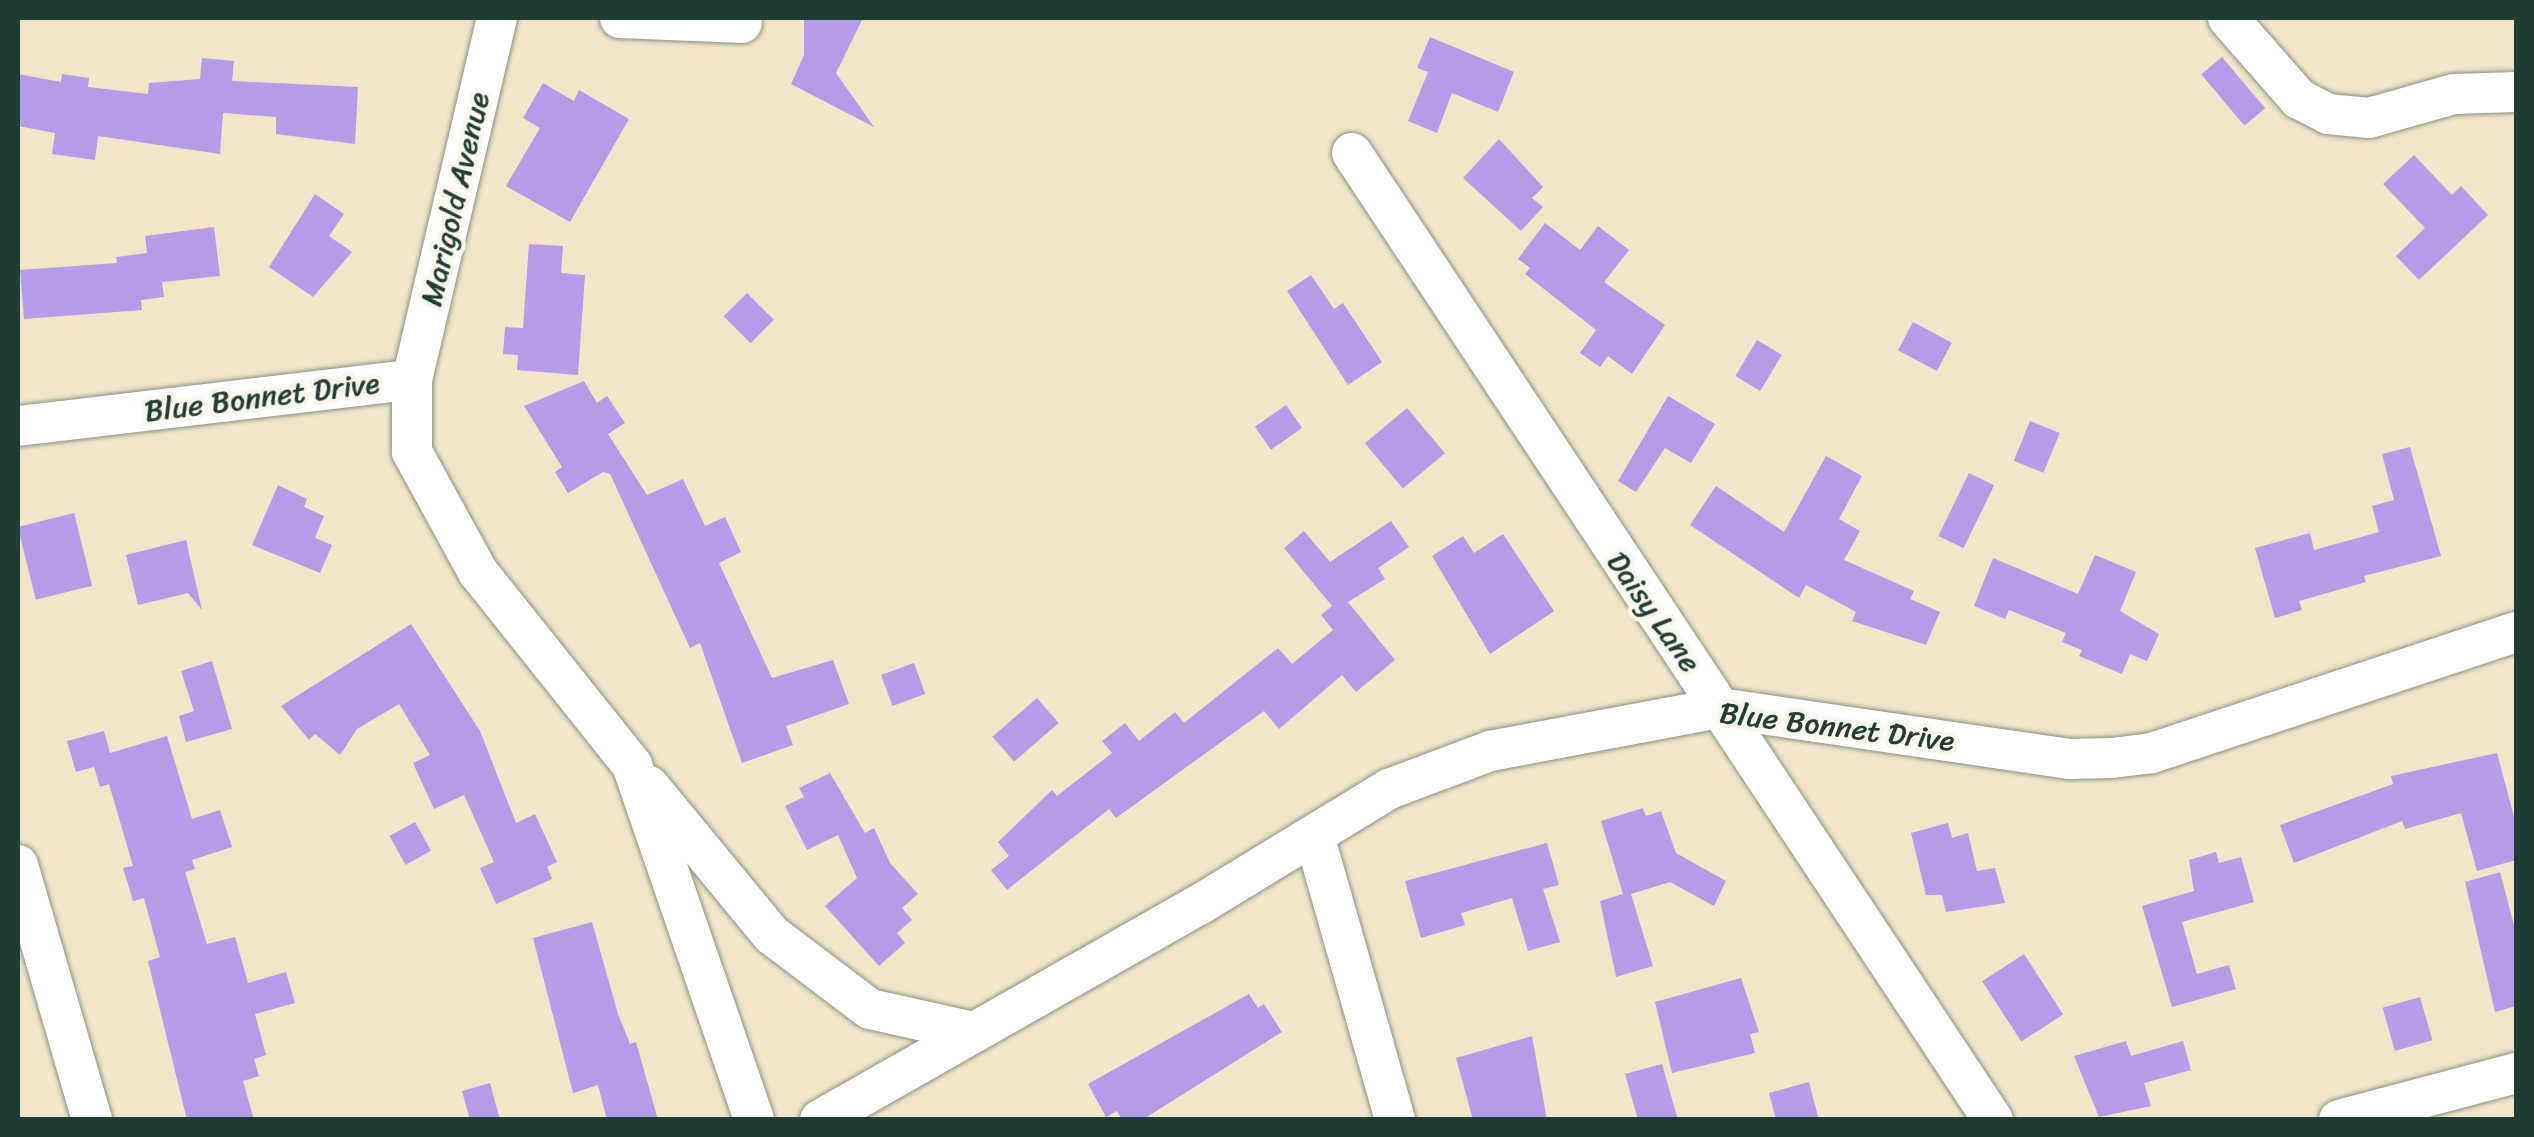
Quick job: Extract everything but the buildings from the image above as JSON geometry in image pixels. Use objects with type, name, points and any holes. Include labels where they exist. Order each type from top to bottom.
[{"type":"street","name":"Marigold Avenue","points":[[412,380],[497,18]]},
{"type":"street","points":[[620,18],[742,23]]},
{"type":"street","points":[[2228,18],[2298,99],[2328,114],[2369,118],[2454,94],[2516,92]]},
{"type":"street","name":"Daisy Lane","points":[[1352,153],[1994,1120]]},
{"type":"street","name":"Blue Bonnet Drive","points":[[18,426],[412,380],[412,452],[478,572],[772,936],[870,1009],[972,1032]]},
{"type":"street","points":[[337,386],[374,401],[412,452]]},
{"type":"street","name":"Blue Bonnet Drive","points":[[820,1120],[1390,789],[1490,752],[1720,708],[2070,759],[2152,754],[2516,632]]},
{"type":"street","name":"Blue Bonnet Drive","points":[[632,765],[754,1120]]},
{"type":"street","points":[[1314,835],[1395,1120]]},
{"type":"street","points":[[18,866],[92,1120]]},
{"type":"street","points":[[2338,1120],[2516,1073]]}]
